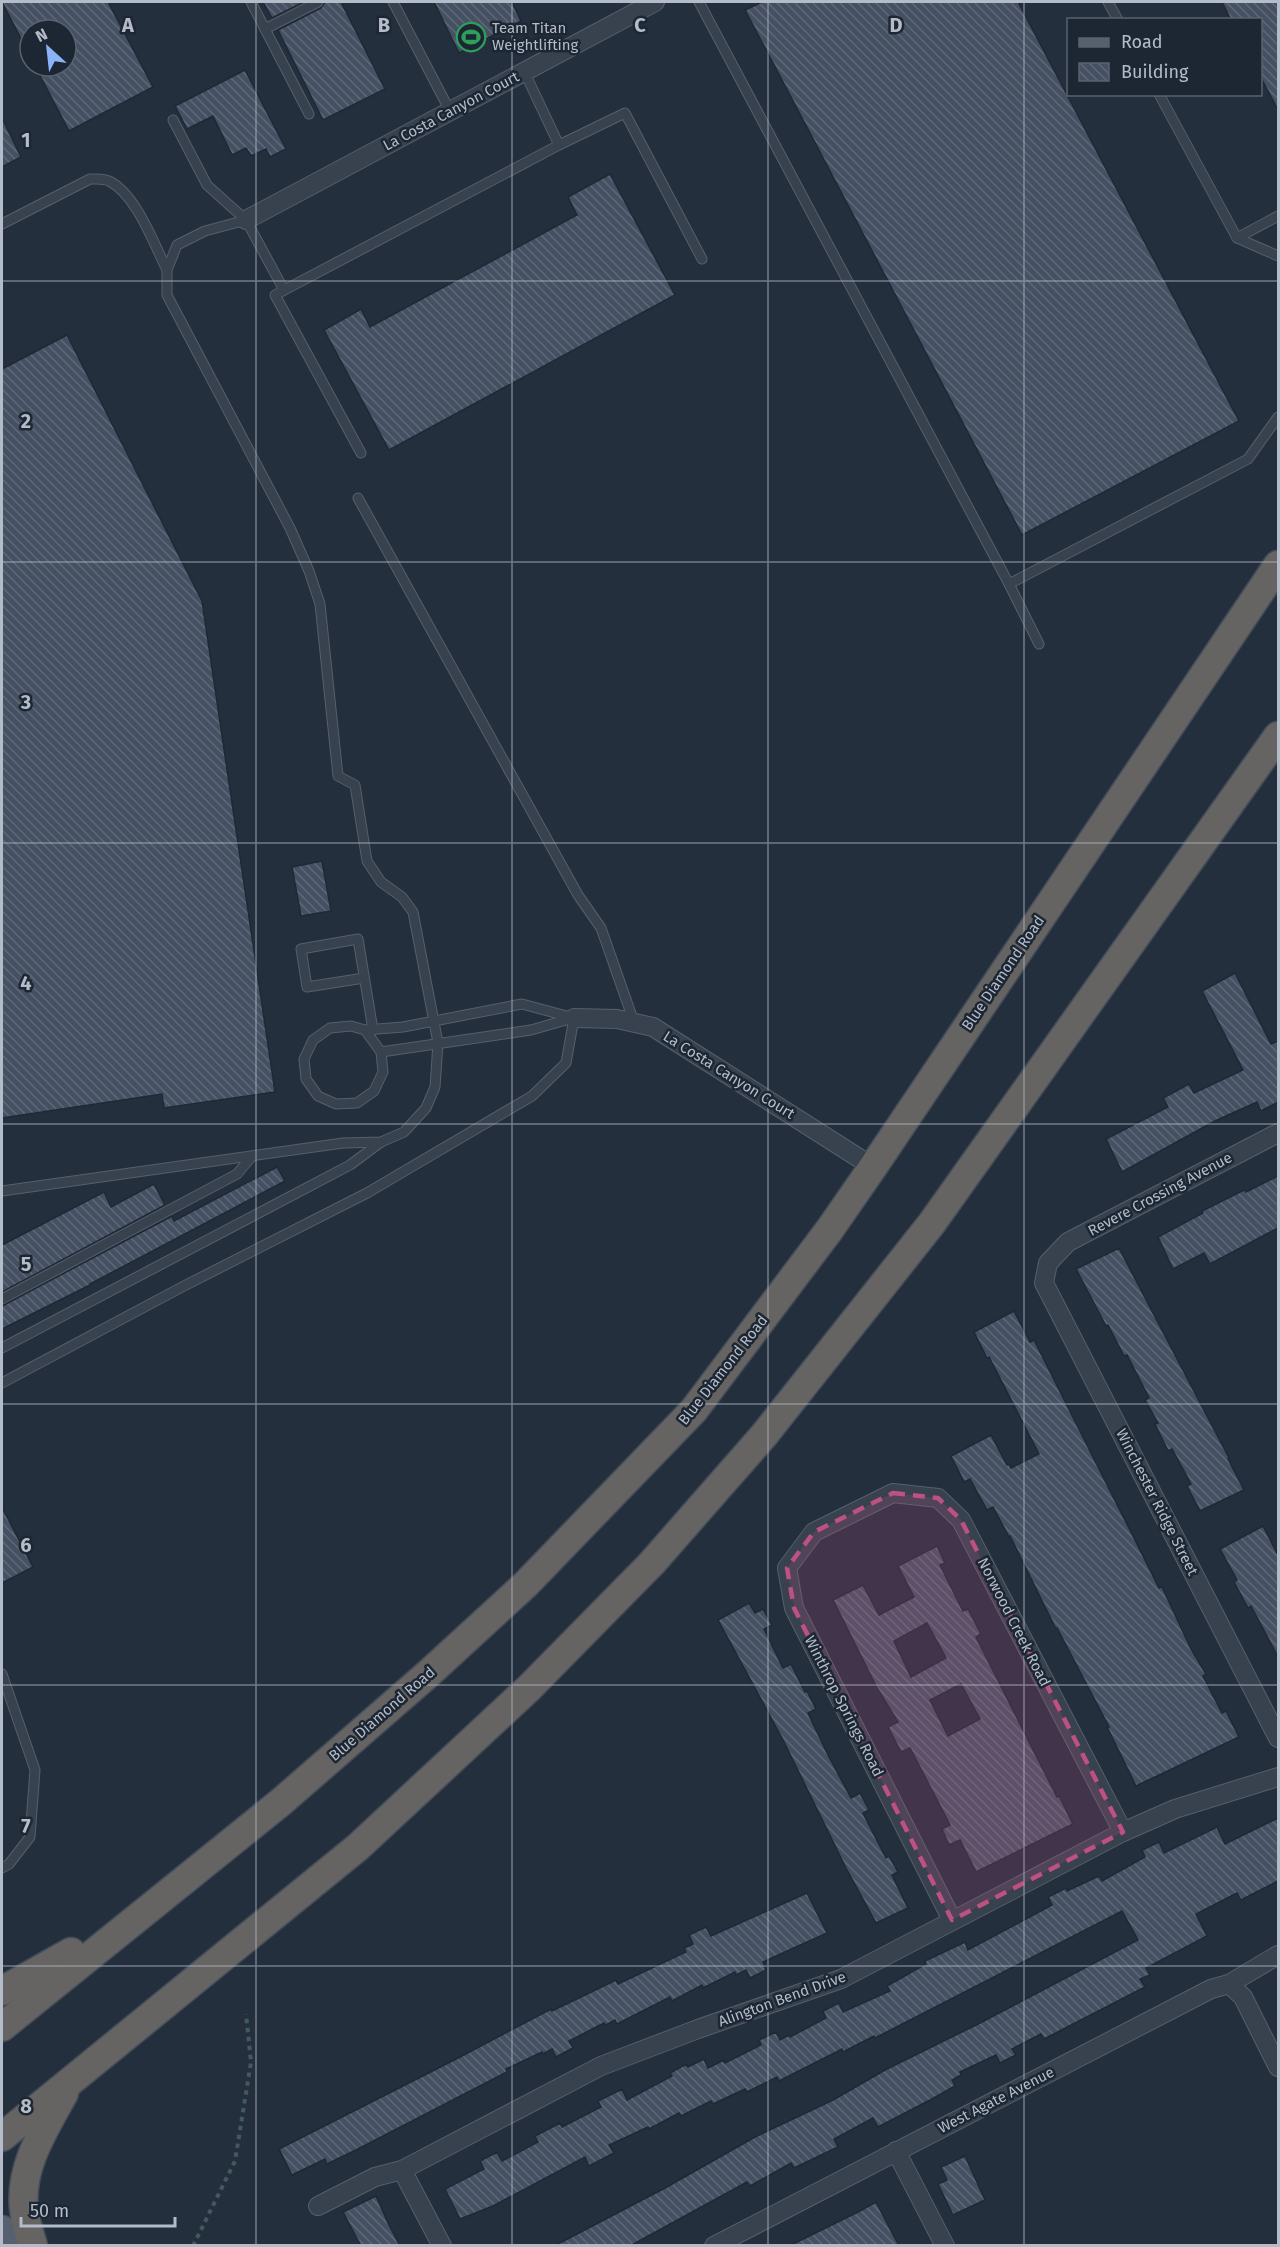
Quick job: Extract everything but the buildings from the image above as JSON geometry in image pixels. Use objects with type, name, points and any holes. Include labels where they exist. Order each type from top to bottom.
[{"type":"highway","name":"Blue Diamond Road","points":[[2,2027],[281,1802],[428,1674],[526,1584],[694,1410],[830,1229],[873,1167],[1278,564]]},
{"type":"highway","points":[[2,2137],[358,1847],[529,1688],[652,1563],[765,1434],[932,1223],[1278,736]]},
{"type":"highway","points":[[2,1991],[30,1977],[162,1896]]},
{"type":"highway","points":[[33,2246],[24,2210],[24,2183],[35,2148],[71,2081]]},
{"type":"main road","points":[[2,2229],[10,2246]]},
{"type":"street","name":"La Costa Canyon Court","points":[[246,220],[655,2]]},
{"type":"street","name":"La Costa Canyon Court","points":[[574,1018],[617,1018],[653,1027],[873,1167]]},
{"type":"street","name":"Revere Crossing Avenue","points":[[1048,1263],[1068,1242],[1278,1133]]},
{"type":"street","name":"Winchester Ridge Street","points":[[1048,1263],[1044,1283],[1278,1738]]},
{"type":"street","name":"Norwood Creek Road","points":[[854,1512],[893,1493],[938,1498],[961,1520],[1123,1832]]},
{"type":"street","name":"Winthrop Springs Road","points":[[854,1512],[814,1532],[787,1568],[794,1608],[952,1920]]},
{"type":"street","name":"Alington Bend Drive","points":[[318,2206],[375,2177],[402,2170],[602,2066],[698,2029],[841,1979],[1123,1832],[1175,1809],[1278,1777]]},
{"type":"street","name":"West Agate Avenue","points":[[714,2246],[1211,1989],[1229,1984],[1278,1955]]},
{"type":"street","points":[[1229,1984],[1243,1997],[1278,2067]]},
{"type":"street","points":[[896,2151],[945,2246]]},
{"type":"street","points":[[402,2170],[442,2246]]},
{"type":"lane","points":[[251,2],[309,114]]},
{"type":"lane","points":[[265,28],[318,2]]},
{"type":"lane","points":[[393,2],[450,111]]},
{"type":"lane","points":[[699,2],[1039,644]]},
{"type":"lane","points":[[1108,2],[1117,18]]},
{"type":"lane","points":[[524,71],[559,145]]},
{"type":"lane","points":[[1160,96],[1237,238],[1278,256]]},
{"type":"lane","points":[[361,453],[275,295],[559,145],[625,113],[702,258]]},
{"type":"lane","points":[[173,120],[207,185],[246,220],[284,290]]},
{"type":"lane","points":[[2,224],[90,179],[107,180],[122,190],[134,206],[167,270]]},
{"type":"lane","points":[[1237,238],[1278,216]]},
{"type":"lane","points":[[2,1347],[350,1165],[381,1142],[404,1132],[426,1108],[435,1087],[438,1043],[413,912],[402,897],[381,882],[368,861],[356,785],[338,776],[320,604],[309,571],[290,528],[167,295],[167,270],[177,245],[206,231],[246,220]]},
{"type":"lane","points":[[1009,584],[1248,459],[1278,417]]},
{"type":"lane","points":[[358,498],[578,895],[601,928],[634,1022]]},
{"type":"lane","points":[[364,978],[307,987],[302,950],[358,939],[364,978],[369,1030],[381,1052],[382,1072],[374,1091],[357,1102],[336,1104],[318,1096],[306,1079],[304,1059],[313,1040],[330,1028],[351,1026],[369,1030],[433,1021],[522,1004],[574,1018]]},
{"type":"lane","points":[[381,1052],[531,1030],[574,1018]]},
{"type":"lane","points":[[2,1383],[182,1287],[367,1193],[532,1096],[566,1063],[574,1018]]},
{"type":"lane","points":[[2,1191],[343,1143],[381,1142]]},
{"type":"lane","points":[[2,1299],[237,1174],[252,1156]]},
{"type":"lane","points":[[2,1674],[35,1770],[30,1836],[9,1864],[2,1868]]},
{"type":"path","points":[[193,2246],[235,2161],[251,2062],[246,2013]]},
{"type":"highlighted area","points":[[893,1493],[938,1498],[961,1520],[1123,1832],[952,1920],[794,1608],[787,1568],[814,1532]]},
{"type":"place","name":"Team Titan Weightlifting","points":[[471,37]]}]
